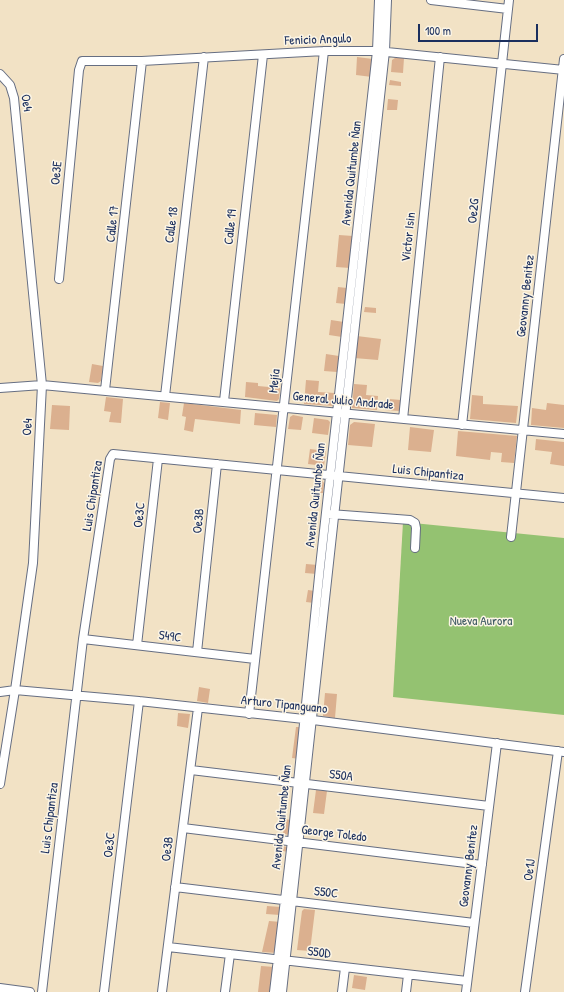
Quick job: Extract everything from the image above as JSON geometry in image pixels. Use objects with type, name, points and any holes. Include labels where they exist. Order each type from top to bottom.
[{"type":"street","name":"Avenida Quitumbe Ñan","points":[[378,0],[381,51]]},
{"type":"street","name":"Avenida Quitumbe Ñan","points":[[309,720],[326,514],[334,475],[342,413],[387,0]]},
{"type":"street","points":[[431,0],[508,9]]},
{"type":"street","name":"Oe2G","points":[[462,425],[509,0]]},
{"type":"street","name":"Fenicio Angulo","points":[[79,70],[82,61],[142,61],[324,51],[381,51],[563,70]]},
{"type":"street","name":"Mejía","points":[[249,714],[324,51]]},
{"type":"street","name":"Calle 19","points":[[224,401],[263,55]]},
{"type":"street","name":"Calle 18","points":[[165,396],[204,57]]},
{"type":"street","name":"Victor Isin","points":[[403,419],[440,57]]},
{"type":"street","name":"Geovanny Benitez","points":[[511,536],[564,59]]},
{"type":"street","name":"Calle 17","points":[[105,390],[142,61]]},
{"type":"street","name":"Oe3E","points":[[59,278],[79,70]]},
{"type":"street","name":"Oe4","points":[[0,74],[10,85],[14,98],[42,385],[33,563],[0,784]]},
{"type":"street","name":"General Julio Andrade","points":[[0,388],[42,385],[105,390],[564,434]]},
{"type":"street","name":"Luis Chipantiza","points":[[42,992],[83,639],[110,459],[112,454],[564,498]]},
{"type":"street","name":"Oe3C","points":[[137,645],[158,459]]},
{"type":"street","name":"Oe3B","points":[[197,652],[217,464]]},
{"type":"street","name":"Avenida Quitumbe Ñan","points":[[274,992],[278,959],[289,901],[309,720],[335,514],[334,475]]},
{"type":"street","points":[[326,514],[410,520],[415,523],[416,528],[415,548]]},
{"type":"street","name":"S49C","points":[[83,639],[255,658]]},
{"type":"street","name":"Arturo Tipanguano","points":[[0,692],[15,690],[139,701],[561,751]]},
{"type":"street","name":"Oe3C","points":[[104,992],[139,701]]},
{"type":"street","name":"Oe3B","points":[[162,992],[198,708]]},
{"type":"street","name":"Geovanny Benitez","points":[[466,992],[497,743]]},
{"type":"street","name":"Oe1J","points":[[525,992],[561,751]]},
{"type":"street","name":"S50A","points":[[191,770],[489,806]]},
{"type":"street","name":"George Toledo","points":[[183,828],[482,865]]},
{"type":"street","name":"S50C","points":[[175,887],[474,923]]},
{"type":"street","name":"Avenida Quitumbe Ñan","points":[[282,992],[287,961],[289,901]]},
{"type":"street","name":"S50D","points":[[168,947],[467,982]]},
{"type":"street","points":[[225,992],[230,954]]},
{"type":"street","points":[[342,992],[345,968]]},
{"type":"street","points":[[406,992],[408,975]]},
{"type":"street","points":[[0,988],[30,992]]},
{"type":"green space","name":"Nueva Aurora","points":[[403,522],[564,538],[564,715],[393,697]]},
{"type":"building","points":[[357,57],[373,59],[372,77],[356,75]]},
{"type":"building","points":[[395,58],[404,58],[403,73],[391,72],[392,60]]},
{"type":"building","points":[[390,80],[401,82],[401,86],[389,85]]},
{"type":"building","points":[[388,99],[398,100],[397,110],[387,110]]},
{"type":"building","points":[[339,235],[353,236],[350,268],[336,267]]},
{"type":"building","points":[[338,287],[347,288],[346,304],[336,303]]},
{"type":"building","points":[[365,307],[376,308],[376,313],[364,312]]},
{"type":"building","points":[[331,320],[344,322],[342,337],[329,335]]},
{"type":"building","points":[[357,336],[381,339],[378,360],[354,358]]},
{"type":"building","points":[[326,354],[339,356],[337,372],[324,371]]},
{"type":"building","points":[[92,364],[103,366],[101,381],[98,383],[89,382]]},
{"type":"building","points":[[306,380],[319,381],[318,392],[335,393],[334,406],[304,404]]},
{"type":"building","points":[[246,382],[258,383],[258,386],[280,388],[279,399],[277,401],[245,397]]},
{"type":"building","points":[[354,384],[367,385],[366,395],[378,396],[377,410],[352,408]]},
{"type":"building","points":[[472,395],[483,396],[483,404],[518,406],[516,423],[470,419]]},
{"type":"building","points":[[106,397],[123,399],[121,423],[109,422],[111,412],[104,411]]},
{"type":"building","points":[[389,399],[401,400],[400,411],[385,410],[385,405],[389,405]]},
{"type":"building","points":[[160,402],[170,403],[168,420],[158,418]]},
{"type":"building","points":[[184,403],[241,410],[240,424],[195,419],[193,432],[184,430],[186,417],[182,416]]},
{"type":"building","points":[[547,403],[564,405],[564,428],[531,425],[532,408],[546,410]]},
{"type":"building","points":[[52,405],[70,406],[69,430],[50,429]]},
{"type":"building","points":[[255,413],[277,415],[276,427],[254,425]]},
{"type":"building","points":[[293,415],[303,417],[301,430],[288,429],[290,417]]},
{"type":"building","points":[[314,418],[328,420],[330,422],[328,435],[312,433]]},
{"type":"building","points":[[354,422],[375,424],[372,447],[348,445],[350,425]]},
{"type":"building","points":[[410,427],[434,430],[431,452],[408,450]]},
{"type":"building","points":[[458,431],[517,436],[514,463],[501,462],[502,453],[491,452],[490,460],[456,456]]},
{"type":"building","points":[[536,439],[564,442],[564,466],[550,464],[552,452],[535,450]]},
{"type":"building","points":[[310,449],[326,451],[324,466],[308,464]]},
{"type":"building","points":[[318,479],[321,479],[324,483],[323,493],[317,493]]},
{"type":"building","points":[[306,564],[318,565],[317,574],[305,573]]},
{"type":"building","points":[[308,590],[315,591],[314,603],[306,602]]},
{"type":"building","points":[[199,687],[210,689],[208,703],[197,701]]},
{"type":"building","points":[[325,693],[337,694],[335,718],[323,716]]},
{"type":"building","points":[[178,713],[190,714],[188,728],[177,726]]},
{"type":"building","points":[[296,727],[300,727],[300,759],[292,758]]},
{"type":"building","points":[[316,790],[327,791],[324,814],[313,813]]},
{"type":"building","points":[[282,819],[293,820],[291,835],[283,834],[285,822],[282,822]]},
{"type":"building","points":[[279,846],[289,847],[288,852],[278,850]]},
{"type":"building","points":[[267,906],[281,907],[280,915],[266,914]]},
{"type":"building","points":[[304,909],[315,910],[310,951],[297,950],[302,911]]},
{"type":"building","points":[[269,921],[281,922],[277,953],[262,952]]},
{"type":"building","points":[[261,966],[275,967],[272,992],[258,992]]},
{"type":"building","points":[[354,975],[367,977],[365,990],[352,988]]}]
